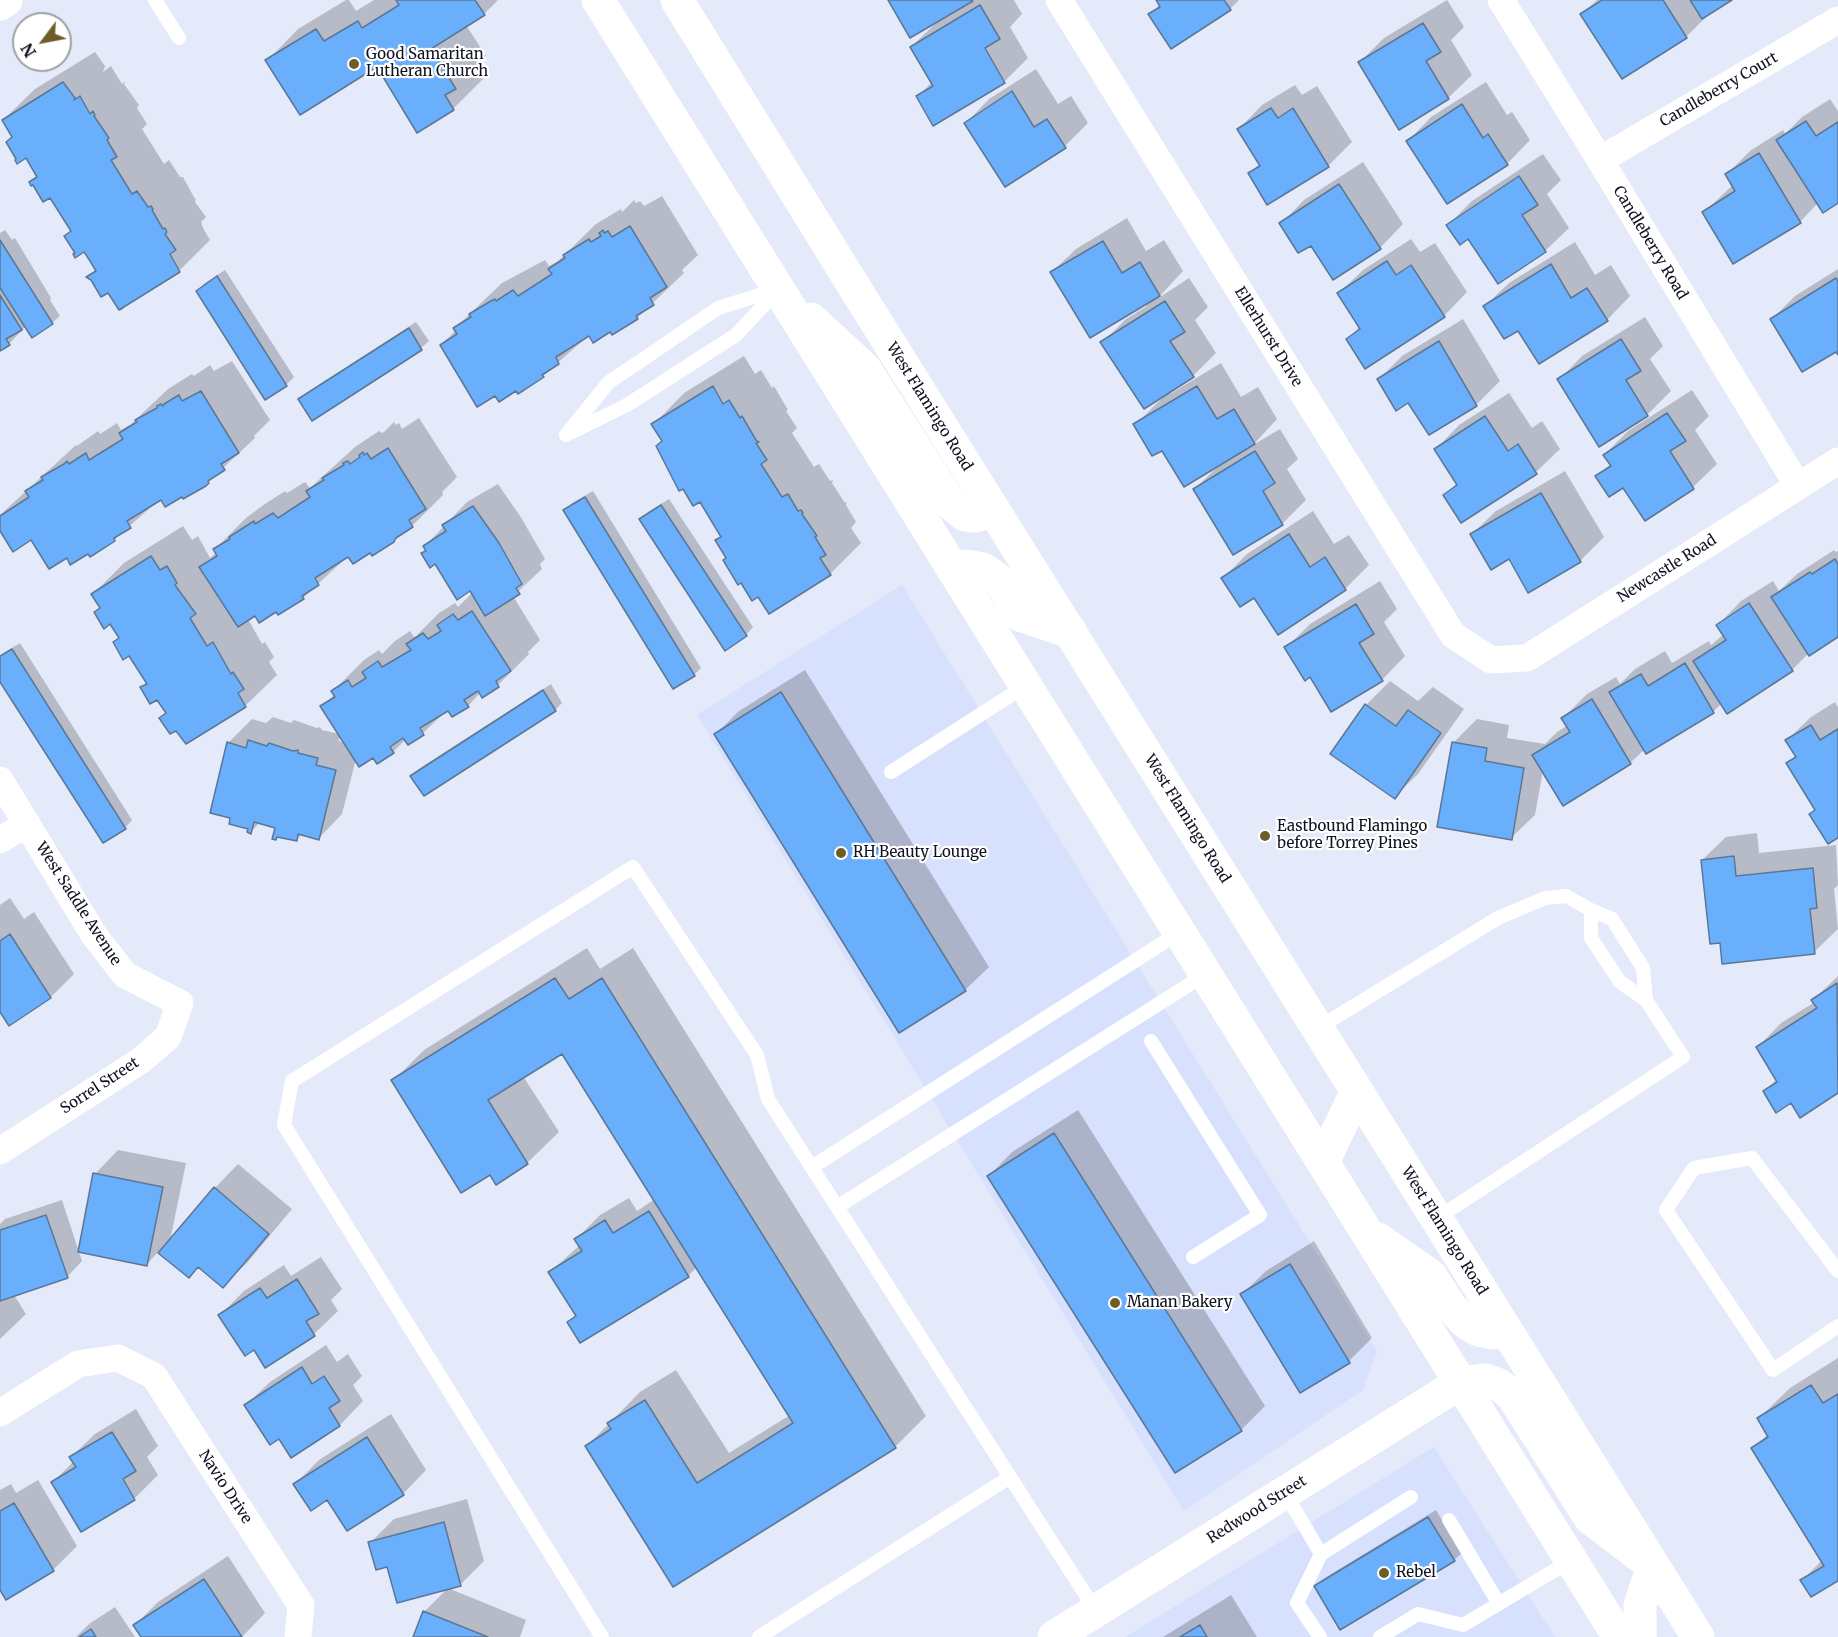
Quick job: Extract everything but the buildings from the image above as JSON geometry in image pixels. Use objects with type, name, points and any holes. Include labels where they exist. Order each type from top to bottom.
[{"type":"main road","points":[[0,4],[6,0]]},
{"type":"main road","points":[[598,0],[1619,1637]]},
{"type":"main road","name":"West Flamingo Road","points":[[677,0],[1698,1637]]},
{"type":"main road","points":[[779,289],[865,369],[950,503],[965,516],[975,516],[993,510]]},
{"type":"main road","points":[[952,568],[966,566],[983,569],[1000,581],[1020,615],[1071,632]]},
{"type":"main road","points":[[1323,1162],[1357,1091]]},
{"type":"main road","points":[[1366,1231],[1431,1276],[1450,1306],[1465,1322],[1479,1330],[1491,1333],[1504,1328]]},
{"type":"main road","points":[[1460,1383],[1486,1380],[1499,1385],[1512,1395],[1590,1518],[1653,1566],[1640,1605],[1640,1637]]},
{"type":"main road","name":"Redwood Street","points":[[1054,1637],[1460,1383]]},
{"type":"street","name":"Ellerhurst Drive","points":[[1059,0],[1453,635],[1491,660]]},
{"type":"street","name":"Candleberry Road","points":[[1501,0],[1798,486]]},
{"type":"street","name":"Candleberry Court","points":[[1600,160],[1838,20]]},
{"type":"street","name":"Newcastle Road","points":[[1491,660],[1527,658],[1838,461]]},
{"type":"street","name":"West Saddle Avenue","points":[[0,780],[94,935],[125,975],[180,1004]]},
{"type":"street","points":[[0,840],[27,824]]},
{"type":"street","name":"Sorrel Street","points":[[0,1151],[140,1061],[168,1037],[180,1004]]},
{"type":"street","name":"Navio Drive","points":[[0,1413],[78,1365],[118,1358],[154,1376],[301,1605],[298,1637]]},
{"type":"lane","points":[[155,0],[180,38]]},
{"type":"lane","points":[[779,289],[736,335],[627,405],[566,435],[609,382],[718,308],[779,289]]},
{"type":"lane","points":[[891,772],[1025,686]]},
{"type":"lane","points":[[602,1637],[284,1125],[292,1081],[633,867],[757,1055],[768,1099],[1096,1611]]},
{"type":"lane","points":[[1318,1028],[1498,918],[1545,898],[1566,896],[1612,919],[1643,968],[1646,1000]]},
{"type":"lane","points":[[1436,1219],[1683,1057],[1646,1000],[1620,982],[1591,938],[1591,910]]},
{"type":"lane","points":[[812,1167],[1180,932]]},
{"type":"lane","points":[[837,1207],[1206,974]]},
{"type":"lane","points":[[1151,1041],[1260,1215],[1193,1257]]},
{"type":"lane","points":[[1838,1271],[1752,1158],[1694,1168],[1666,1210],[1773,1370],[1838,1326]]},
{"type":"lane","points":[[759,1637],[1010,1477]]},
{"type":"lane","points":[[1286,1493],[1321,1554]]},
{"type":"lane","points":[[1320,1637],[1297,1602],[1321,1554],[1411,1497]]},
{"type":"lane","points":[[1449,1520],[1499,1604]]},
{"type":"lane","points":[[1380,1637],[1418,1614],[1463,1625],[1572,1560]]},
{"type":"shaded area","points":[[902,585],[1377,1351],[1363,1390],[1184,1511],[697,715]]},
{"type":"shaded area","points":[[1434,1447],[1555,1637],[1125,1637]]},
{"type":"place","name":"Good Samaritan Lutheran Church","points":[[354,64]]},
{"type":"place","name":"Eastbound Flamingo before Torrey Pines","points":[[1265,836]]},
{"type":"place","name":"RH Beauty Lounge","points":[[841,853]]},
{"type":"place","name":"Manan Bakery","points":[[1115,1303]]},
{"type":"place","name":"Rebel","points":[[1384,1573]]}]
